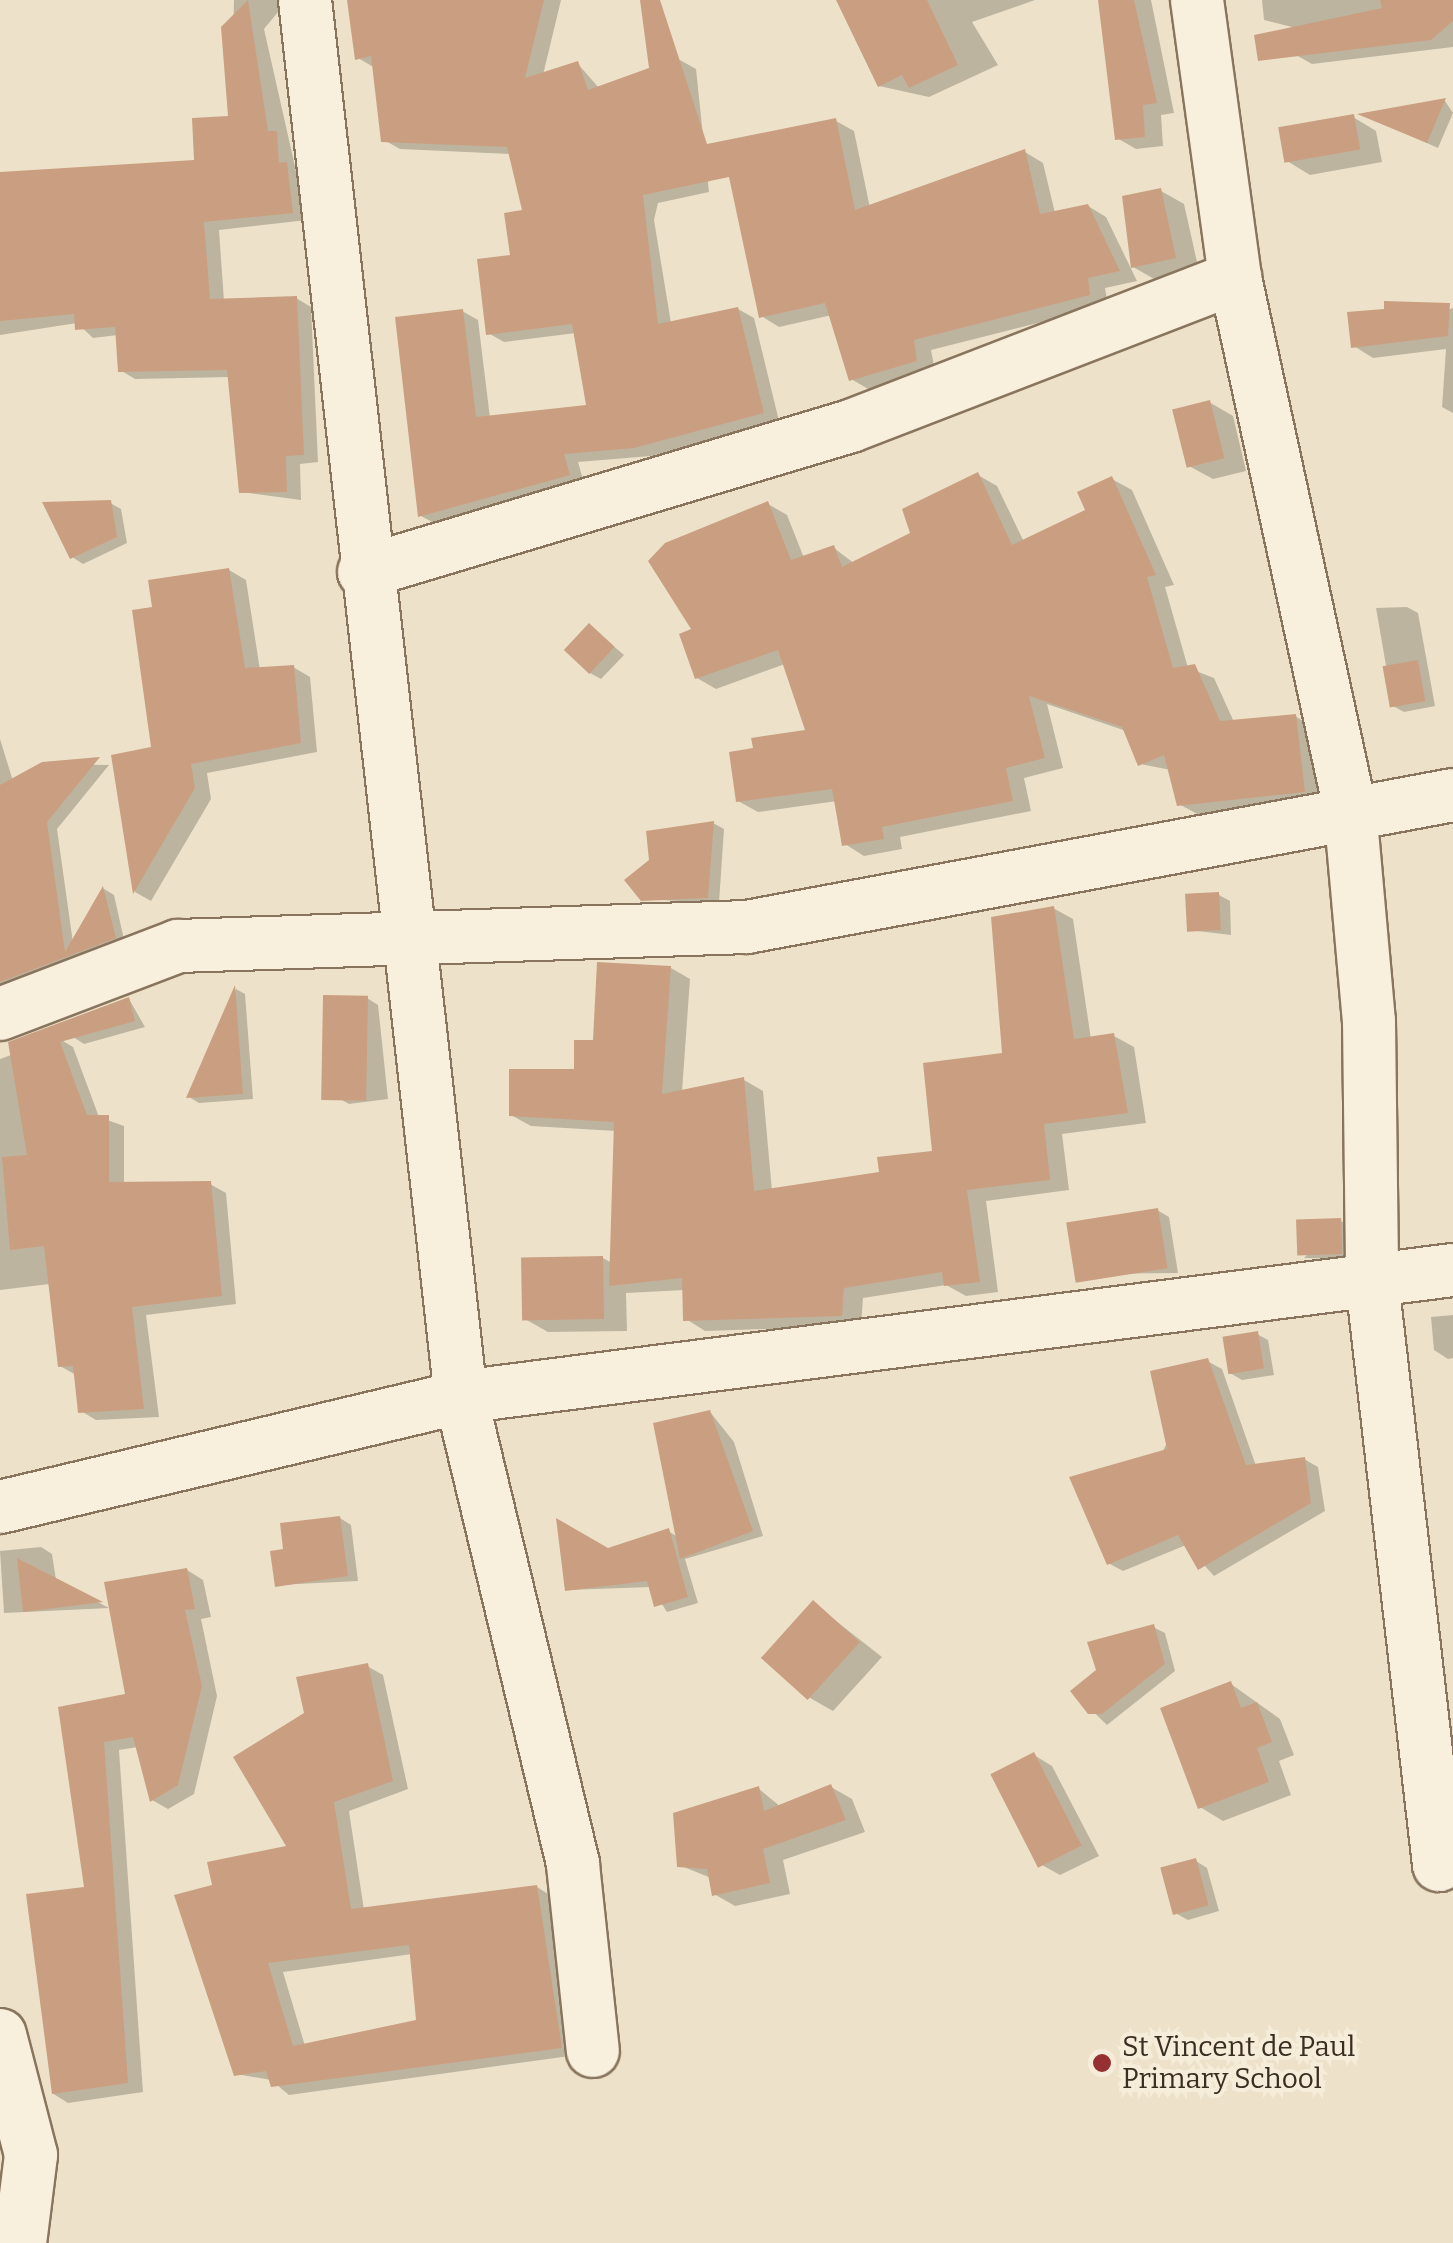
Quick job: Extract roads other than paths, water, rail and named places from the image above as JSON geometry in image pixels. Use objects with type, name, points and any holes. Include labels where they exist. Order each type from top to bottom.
[{"type":"street","points":[[305,0],[364,572],[411,942],[461,1396],[572,1865],[593,2051]]},
{"type":"street","points":[[1197,0],[1234,278],[1350,810],[1369,1022],[1372,1282],[1438,1865]]},
{"type":"street","points":[[364,572],[851,426],[1234,278]]},
{"type":"street","points":[[0,1014],[178,946],[411,942],[747,926],[1350,810],[1453,795]]},
{"type":"street","points":[[0,1508],[461,1396],[1453,1270]]},
{"type":"street","points":[[0,2036],[30,2155],[20,2243]]},
{"type":"place","name":"St Vincent de Paul Primary School","points":[[1102,2063]]}]
